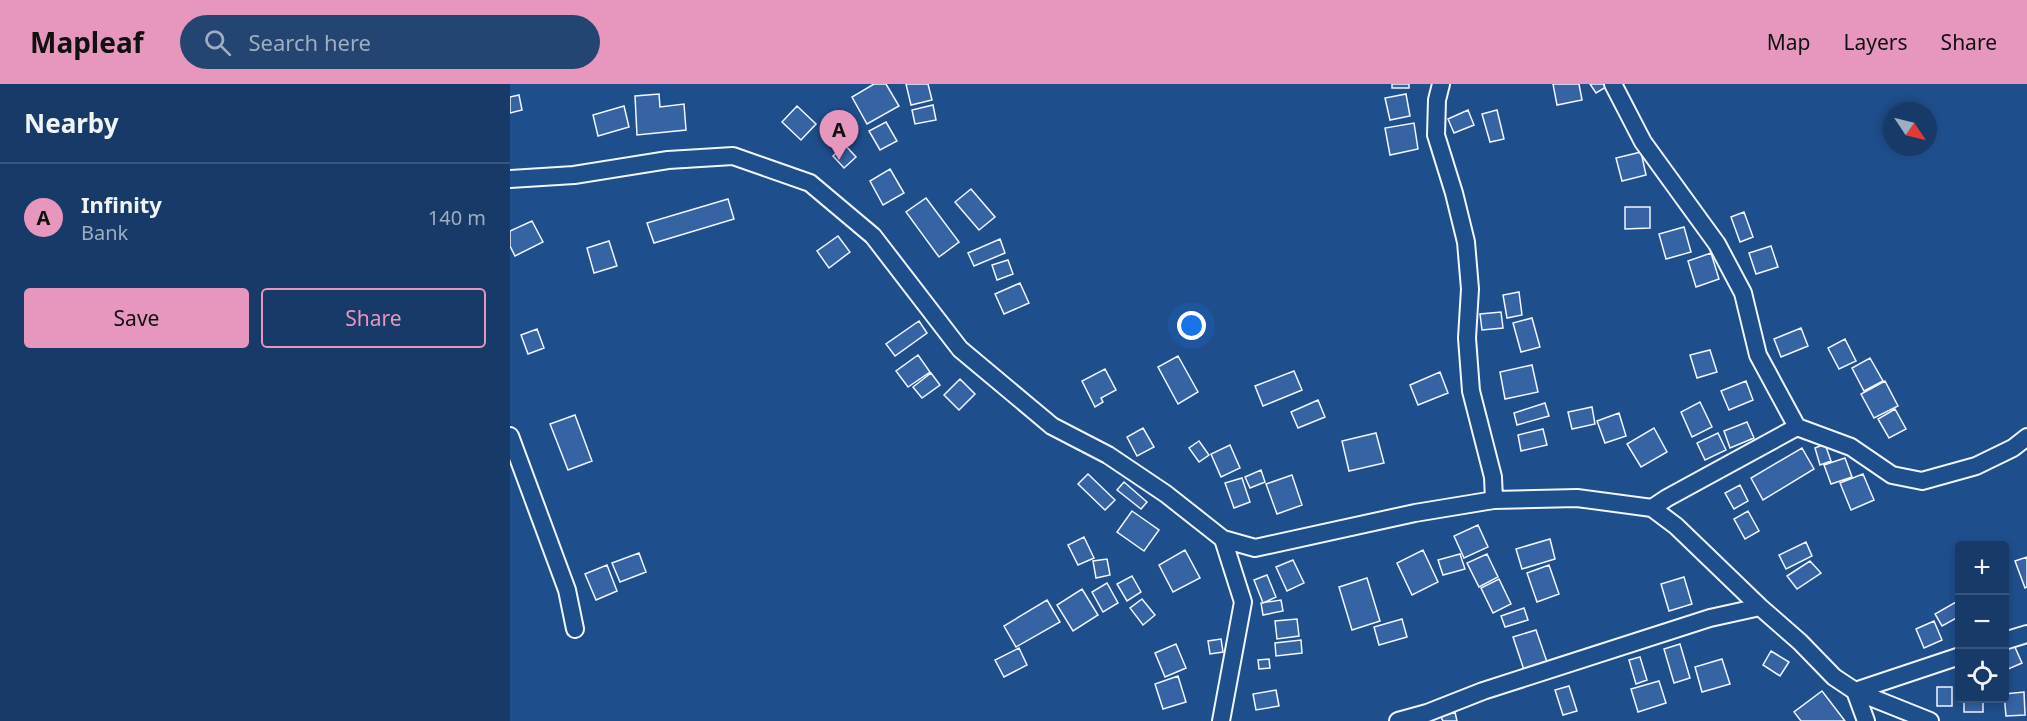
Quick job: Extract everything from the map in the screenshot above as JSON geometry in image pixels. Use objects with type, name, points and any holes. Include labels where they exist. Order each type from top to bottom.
[{"type":"street","points":[[1441,84],[1437,100],[1436,135],[1466,242],[1470,289],[1467,338],[1471,391],[1494,477],[1494,500]]},
{"type":"street","points":[[1613,84],[1643,142],[1717,244],[1743,293],[1758,356],[1797,427],[1851,447],[1892,475],[1922,481],[1976,466],[2013,448],[2027,437]]},
{"type":"street","points":[[510,179],[574,175],[668,160],[733,156],[810,183],[873,236],[960,349],[1052,426],[1108,455],[1166,494],[1223,539],[1255,548],[1415,513],[1494,500],[1577,498],[1652,508],[1676,526],[1800,642],[1834,677],[1855,690],[1930,721]]},
{"type":"street","points":[[1652,508],[1797,427]]},
{"type":"street","points":[[510,436],[567,590],[576,629]]},
{"type":"street","points":[[1221,721],[1243,602],[1223,539]]},
{"type":"street","points":[[1398,721],[1494,687],[1710,618],[1760,607]]},
{"type":"street","points":[[2009,639],[2027,634]]},
{"type":"street","points":[[1855,690],[1955,657]]},
{"type":"street","points":[[1855,690],[1866,721]]},
{"type":"building","points":[[874,84],[886,84],[899,106],[867,124],[852,97]]},
{"type":"building","points":[[906,84],[928,84],[932,100],[911,105]]},
{"type":"building","points":[[1392,84],[1409,84],[1409,88],[1392,88]]},
{"type":"building","points":[[1553,84],[1579,84],[1582,100],[1557,105]]},
{"type":"building","points":[[1590,84],[1604,84],[1606,87],[1596,93]]},
{"type":"building","points":[[659,94],[660,107],[684,104],[686,130],[637,135],[635,96]]},
{"type":"building","points":[[1406,94],[1410,116],[1390,120],[1385,98]]},
{"type":"building","points":[[519,95],[522,110],[510,113],[510,97]]},
{"type":"building","points":[[933,105],[936,120],[915,124],[912,110]]},
{"type":"building","points":[[624,106],[629,127],[598,136],[593,115]]},
{"type":"building","points":[[797,106],[816,124],[801,140],[782,122]]},
{"type":"building","points":[[1468,110],[1474,125],[1454,133],[1448,119]]},
{"type":"building","points":[[1497,110],[1504,139],[1490,142],[1482,114]]},
{"type":"building","points":[[886,122],[897,141],[880,150],[869,131]]},
{"type":"building","points":[[1414,123],[1418,149],[1390,155],[1385,128]]},
{"type":"building","points":[[845,145],[856,157],[844,168],[833,156]]},
{"type":"building","points":[[1641,152],[1646,175],[1622,181],[1616,158]]},
{"type":"building","points":[[890,169],[904,193],[883,205],[870,181]]},
{"type":"building","points":[[971,189],[995,217],[979,230],[955,202]]},
{"type":"building","points":[[926,198],[959,242],[939,257],[906,212]]},
{"type":"building","points":[[728,199],[734,219],[654,243],[647,223]]},
{"type":"building","points":[[1625,207],[1650,207],[1650,228],[1625,229]]},
{"type":"building","points":[[1744,212],[1753,237],[1740,242],[1731,217]]},
{"type":"building","points":[[532,221],[543,242],[515,256],[510,246],[510,231]]},
{"type":"building","points":[[1684,227],[1691,252],[1666,259],[1659,234]]},
{"type":"building","points":[[838,236],[850,252],[829,268],[817,251]]},
{"type":"building","points":[[1000,239],[1005,253],[974,266],[968,253]]},
{"type":"building","points":[[609,241],[617,266],[594,273],[587,248]]},
{"type":"building","points":[[1771,246],[1778,267],[1756,274],[1749,253]]},
{"type":"building","points":[[1711,253],[1719,279],[1696,287],[1688,261]]},
{"type":"building","points":[[1008,260],[1013,274],[997,280],[992,265]]},
{"type":"building","points":[[1020,283],[1029,303],[1004,314],[995,294]]},
{"type":"building","points":[[1519,292],[1522,315],[1507,318],[1503,295]]},
{"type":"building","points":[[1501,312],[1503,328],[1482,330],[1480,314]]},
{"type":"building","points":[[1532,318],[1540,347],[1521,352],[1513,323]]},
{"type":"building","points":[[919,321],[927,333],[895,356],[886,344]]},
{"type":"building","points":[[1801,328],[1808,346],[1781,357],[1774,339]]},
{"type":"building","points":[[537,329],[544,348],[528,354],[521,335]]},
{"type":"building","points":[[1845,339],[1856,361],[1839,369],[1828,348]]},
{"type":"building","points":[[1710,350],[1717,372],[1697,378],[1690,355]]},
{"type":"building","points":[[918,355],[930,372],[908,387],[896,371]]},
{"type":"building","points":[[1178,356],[1198,392],[1178,404],[1158,367]]},
{"type":"building","points":[[1870,358],[1883,381],[1864,391],[1852,368]]},
{"type":"building","points":[[1532,365],[1538,392],[1505,399],[1500,372]]},
{"type":"building","points":[[1105,369],[1116,390],[1101,398],[1103,402],[1095,407],[1082,381]]},
{"type":"building","points":[[1294,371],[1302,390],[1263,406],[1255,386]]},
{"type":"building","points":[[1440,372],[1448,393],[1418,405],[1410,385]]},
{"type":"building","points":[[931,373],[940,385],[922,398],[913,387]]},
{"type":"building","points":[[960,379],[975,394],[959,410],[944,395]]},
{"type":"building","points":[[1746,381],[1753,400],[1729,410],[1721,391]]},
{"type":"building","points":[[1885,381],[1898,406],[1874,418],[1861,394]]},
{"type":"building","points":[[1318,400],[1325,417],[1298,428],[1291,412]]},
{"type":"building","points":[[1700,402],[1712,427],[1692,437],[1681,412]]},
{"type":"building","points":[[1545,403],[1549,416],[1517,425],[1514,413]]},
{"type":"building","points":[[1592,407],[1595,424],[1572,429],[1568,412]]},
{"type":"building","points":[[1895,409],[1906,429],[1889,438],[1878,419]]},
{"type":"building","points":[[1619,413],[1626,436],[1605,443],[1597,421]]},
{"type":"building","points":[[575,415],[592,461],[568,470],[550,424]]},
{"type":"building","points":[[1747,422],[1754,438],[1730,448],[1724,431]]},
{"type":"building","points":[[1143,428],[1154,447],[1137,456],[1127,437]]},
{"type":"building","points":[[1654,428],[1667,452],[1641,467],[1627,444]]},
{"type":"building","points":[[1543,429],[1547,445],[1521,451],[1518,435]]},
{"type":"building","points":[[1376,433],[1384,463],[1349,471],[1342,441]]},
{"type":"building","points":[[1718,433],[1726,450],[1705,460],[1697,443]]},
{"type":"building","points":[[1199,441],[1209,455],[1199,462],[1189,448]]},
{"type":"building","points":[[1825,444],[1831,461],[1820,465],[1815,448]]},
{"type":"building","points":[[1230,445],[1240,468],[1221,477],[1211,454]]},
{"type":"building","points":[[1802,448],[1814,469],[1763,500],[1751,478]]},
{"type":"building","points":[[1845,458],[1852,477],[1831,484],[1824,465]]},
{"type":"building","points":[[1261,470],[1265,482],[1250,488],[1245,477]]},
{"type":"building","points":[[1088,474],[1115,500],[1105,510],[1078,484]]},
{"type":"building","points":[[1863,474],[1874,500],[1851,510],[1840,483]]},
{"type":"building","points":[[1292,475],[1302,505],[1277,514],[1266,484]]},
{"type":"building","points":[[1242,478],[1250,502],[1234,508],[1225,483]]},
{"type":"building","points":[[1124,482],[1147,502],[1141,509],[1117,490]]},
{"type":"building","points":[[1740,485],[1748,501],[1734,509],[1725,493]]},
{"type":"building","points":[[1132,511],[1159,530],[1144,551],[1117,532]]},
{"type":"building","points":[[1748,511],[1759,531],[1745,539],[1734,519]]},
{"type":"building","points":[[1478,525],[1488,547],[1464,558],[1454,536]]},
{"type":"building","points":[[1084,537],[1094,558],[1078,565],[1068,545]]},
{"type":"building","points":[[1550,539],[1555,559],[1522,569],[1516,549]]},
{"type":"building","points":[[1806,542],[1812,556],[1786,569],[1779,555]]},
{"type":"building","points":[[1185,550],[1200,578],[1173,592],[1159,565]]},
{"type":"building","points":[[1423,550],[1438,582],[1412,595],[1397,563]]},
{"type":"building","points":[[639,553],[646,572],[620,582],[612,563]]},
{"type":"building","points":[[1460,554],[1465,569],[1443,575],[1438,560]]},
{"type":"building","points":[[1487,554],[1498,577],[1479,587],[1467,563]]},
{"type":"building","points":[[2027,557],[2027,587],[2025,588],[2015,561]]},
{"type":"building","points":[[1107,559],[1110,575],[1096,578],[1093,561]]},
{"type":"building","points":[[1293,560],[1304,583],[1287,591],[1276,567]]},
{"type":"building","points":[[1810,561],[1821,573],[1797,589],[1787,576]]},
{"type":"building","points":[[607,565],[617,591],[596,600],[585,574]]},
{"type":"building","points":[[1549,565],[1559,594],[1537,602],[1527,573]]},
{"type":"building","points":[[1267,575],[1276,597],[1263,603],[1254,580]]},
{"type":"building","points":[[1132,576],[1141,592],[1127,601],[1117,584]]},
{"type":"building","points":[[1684,577],[1692,604],[1669,611],[1661,584]]},
{"type":"building","points":[[1367,578],[1380,621],[1352,630],[1339,587]]},
{"type":"building","points":[[1499,579],[1511,604],[1493,613],[1481,588]]},
{"type":"building","points":[[1107,583],[1118,603],[1103,612],[1092,592]]},
{"type":"building","points":[[1082,589],[1098,615],[1073,631],[1057,605]]},
{"type":"building","points":[[1142,599],[1155,615],[1143,625],[1130,608]]},
{"type":"building","points":[[1047,600],[1060,622],[1016,647],[1004,626]]},
{"type":"building","points":[[1281,600],[1283,611],[1263,615],[1261,603]]},
{"type":"building","points":[[1955,603],[1955,619],[1942,626],[1935,614]]},
{"type":"building","points":[[1524,608],[1528,620],[1505,627],[1501,616]]},
{"type":"building","points":[[1297,619],[1299,636],[1277,639],[1275,621]]},
{"type":"building","points":[[1402,619],[1407,637],[1379,645],[1374,627]]},
{"type":"building","points":[[1934,621],[1942,640],[1924,648],[1916,629]]},
{"type":"building","points":[[1536,630],[1547,662],[1524,670],[1513,637]]},
{"type":"building","points":[[1221,639],[1223,652],[1210,654],[1208,641]]},
{"type":"building","points":[[1301,640],[1302,653],[1276,656],[1275,643]]},
{"type":"building","points":[[1176,644],[1186,668],[1165,677],[1155,653]]},
{"type":"building","points":[[1680,644],[1690,678],[1674,683],[1664,649]]},
{"type":"building","points":[[2014,645],[2022,663],[2009,669],[2009,649]]},
{"type":"building","points":[[1019,648],[1027,665],[1004,677],[995,660]]},
{"type":"building","points":[[1771,651],[1789,662],[1780,676],[1763,665]]},
{"type":"building","points":[[1640,657],[1647,680],[1636,684],[1629,660]]},
{"type":"building","points":[[1269,659],[1270,668],[1259,669],[1258,660]]},
{"type":"building","points":[[1722,659],[1730,684],[1702,692],[1695,667]]},
{"type":"building","points":[[1178,676],[1186,702],[1163,709],[1155,684]]},
{"type":"building","points":[[1659,681],[1666,703],[1638,712],[1631,689]]},
{"type":"building","points":[[1569,686],[1577,711],[1563,715],[1555,690]]},
{"type":"building","points":[[1937,687],[1952,687],[1952,706],[1937,706]]},
{"type":"building","points":[[1276,690],[1279,706],[1256,710],[1253,694]]},
{"type":"building","points":[[1822,691],[1845,721],[1801,721],[1794,712]]},
{"type":"building","points":[[2024,692],[2025,715],[2006,716],[2005,703],[2009,703],[2009,694]]},
{"type":"building","points":[[1964,703],[1983,703],[1983,712],[1964,712]]},
{"type":"building","points":[[1455,712],[1457,721],[1443,721],[1441,717]]},
{"type":"place","name":"Infinity","points":[[839,160]]}]
